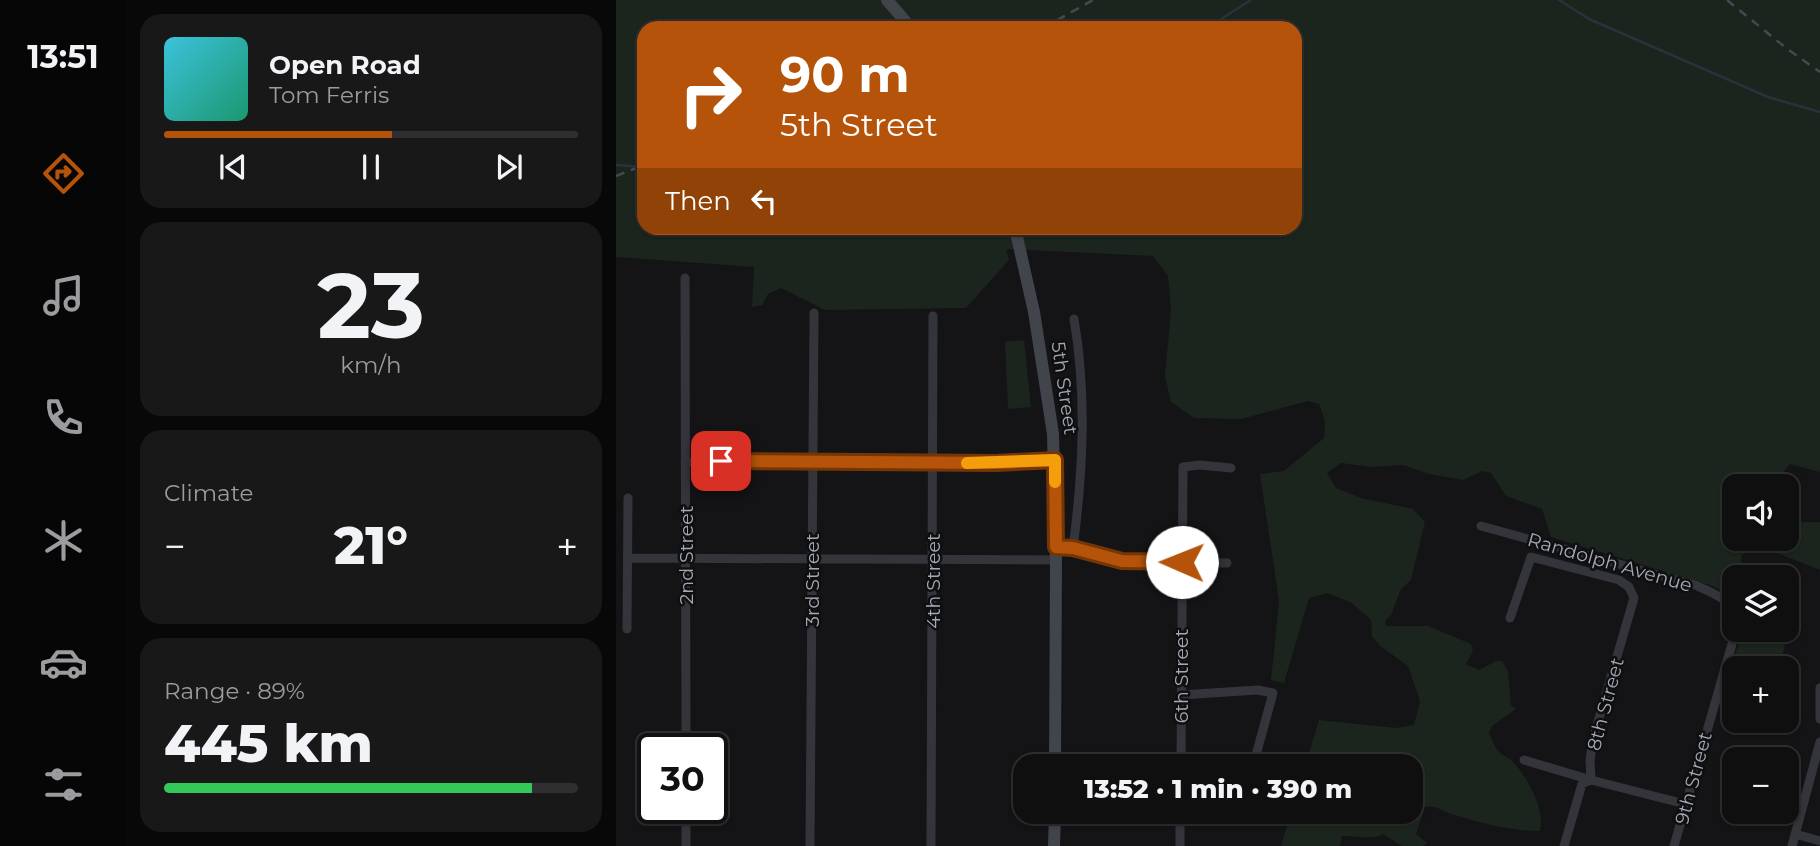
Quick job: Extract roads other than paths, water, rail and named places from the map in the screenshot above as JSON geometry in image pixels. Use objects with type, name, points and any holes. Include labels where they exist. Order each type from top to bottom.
[{"type":"main road","points":[[887,0],[905,21]]},
{"type":"main road","name":"5th Street","points":[[1017,235],[1034,312],[1055,460],[1055,754]]},
{"type":"main road","points":[[1054,846],[1055,824]]},
{"type":"street","name":"2nd Street","points":[[685,278],[686,733]]},
{"type":"street","name":"3rd Street","points":[[810,846],[814,313]]},
{"type":"street","name":"4th Street","points":[[931,846],[933,316]]},
{"type":"street","points":[[1073,548],[1083,457],[1079,349],[1074,319]]},
{"type":"street","points":[[685,461],[996,463],[1055,460]]},
{"type":"street","name":"6th Street","points":[[1181,754],[1183,467],[1200,465],[1231,468]]},
{"type":"street","points":[[627,629],[628,498]]},
{"type":"street","name":"Randolph Avenue","points":[[1480,526],[1695,585],[1722,599]]},
{"type":"street","points":[[629,558],[933,558],[1056,554],[1073,548],[1122,561],[1227,563]]},
{"type":"street","name":"Randolph Avenue","points":[[1510,618],[1531,556],[1619,580],[1629,587],[1634,598]]},
{"type":"street","name":"8th Street","points":[[1564,846],[1582,785],[1591,780],[1590,760],[1594,739],[1634,598]]},
{"type":"street","name":"9th Street","points":[[1674,846],[1732,642]]},
{"type":"street","points":[[1820,688],[1820,719]]},
{"type":"street","points":[[1181,695],[1258,690],[1273,693],[1256,754]]},
{"type":"street","points":[[1792,846],[1820,742]]},
{"type":"street","points":[[1524,760],[1685,804]]},
{"type":"street","points":[[686,824],[686,846]]},
{"type":"street","points":[[1180,824],[1180,846]]},
{"type":"street","points":[[1795,834],[1820,841]]},
{"type":"waterway","points":[[1218,21],[1251,0]]},
{"type":"waterway","points":[[1559,0],[1589,19],[1768,97],[1820,112]]},
{"type":"waterway","points":[[616,165],[637,166]]},
{"type":"railway","points":[[1056,21],[1093,0]]},
{"type":"railway","points":[[1727,0],[1820,72]]},
{"type":"railway","points":[[616,176],[637,168]]}]
